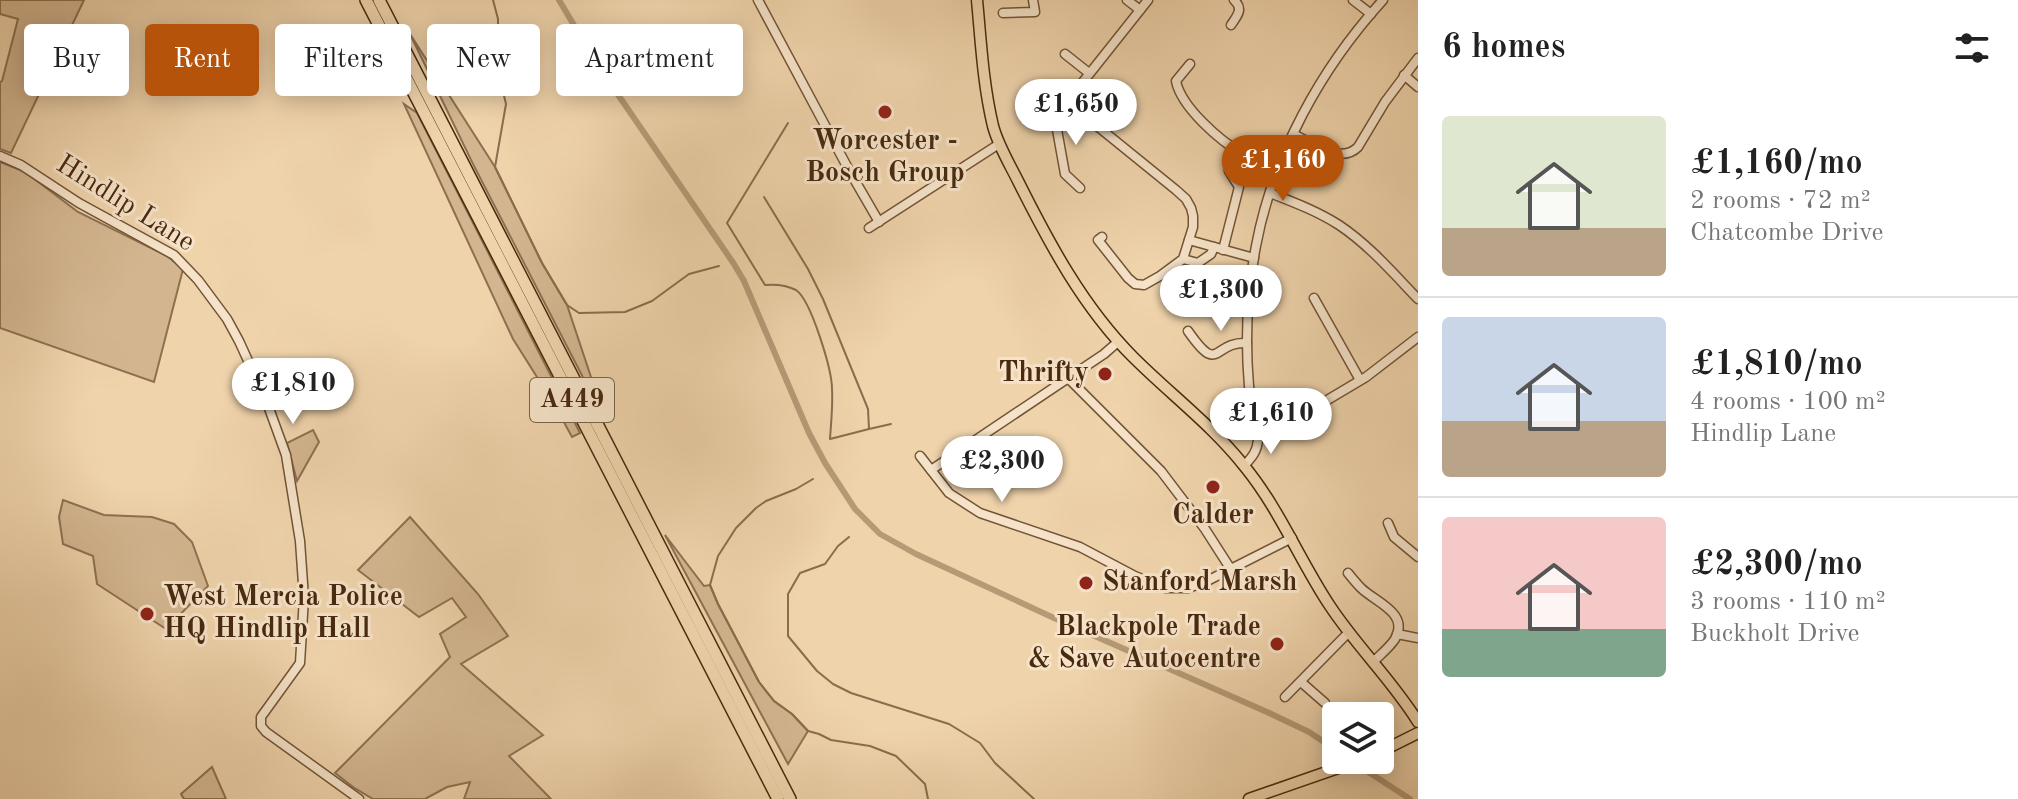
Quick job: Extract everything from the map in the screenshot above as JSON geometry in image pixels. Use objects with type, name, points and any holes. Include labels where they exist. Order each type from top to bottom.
[{"type":"highway","name":"A449","points":[[366,0],[778,799]]},
{"type":"highway","name":"A449","points":[[379,0],[790,799]]},
{"type":"main road","points":[[977,0],[984,82],[993,129],[1035,216],[1063,265],[1119,341],[1244,466],[1349,632],[1403,698],[1418,722]]},
{"type":"main road","points":[[1394,745],[1418,733]]},
{"type":"main road","points":[[1249,799],[1266,796],[1322,774]]},
{"type":"street","points":[[758,0],[879,222]]},
{"type":"street","points":[[1003,13],[1035,12],[1033,0]]},
{"type":"street","points":[[1127,0],[1140,10]]},
{"type":"street","points":[[1080,188],[1065,174],[1056,124],[1061,112],[1070,104],[1071,97],[1148,0]]},
{"type":"street","points":[[1231,25],[1239,12],[1234,0]]},
{"type":"street","points":[[1353,0],[1371,14]]},
{"type":"street","points":[[1244,466],[1256,453],[1258,430],[1249,386],[1249,300],[1254,258],[1270,193],[1293,134],[1331,68],[1383,0]]},
{"type":"street","points":[[1065,54],[1071,64],[1089,73]]},
{"type":"street","points":[[1293,134],[1338,155],[1352,153],[1418,58]]},
{"type":"street","points":[[1190,64],[1176,81],[1179,92],[1213,132],[1239,152],[1278,169]]},
{"type":"street","points":[[1404,75],[1418,87]]},
{"type":"street","points":[[1070,104],[1186,199],[1193,216],[1183,259],[1144,285],[1135,284],[1128,278],[1098,240],[1102,237]]},
{"type":"street","points":[[869,228],[999,144]]},
{"type":"street","points":[[1183,259],[1198,263],[1218,248],[1239,187],[1229,171],[1239,152]]},
{"type":"street","name":"Hindlip Lane","points":[[0,156],[21,165],[79,203],[174,255],[198,280],[233,330],[266,400],[286,455],[302,569],[301,659],[261,717],[261,726],[359,799]]},
{"type":"street","points":[[1270,193],[1342,227],[1367,246],[1418,299]]},
{"type":"street","points":[[1189,240],[1254,258]]},
{"type":"street","points":[[1314,298],[1360,380]]},
{"type":"street","points":[[1188,334],[1202,350],[1210,354],[1220,353],[1235,343],[1247,343]]},
{"type":"street","points":[[1258,430],[1292,421],[1360,380],[1418,337]]},
{"type":"street","points":[[931,470],[1119,341]]},
{"type":"street","points":[[1067,377],[1161,471],[1230,568]]},
{"type":"street","points":[[920,456],[949,493],[980,513],[1080,547],[1165,588],[1188,588],[1207,581],[1292,538]]},
{"type":"street","points":[[1388,523],[1394,537],[1418,557]]},
{"type":"street","points":[[1348,573],[1361,588],[1395,614],[1398,623],[1393,642],[1373,662]]},
{"type":"street","points":[[1285,697],[1349,632]]},
{"type":"street","points":[[1397,634],[1418,638]]},
{"type":"street","points":[[1301,682],[1324,702]]},
{"type":"shaded area","points":[[0,0],[84,0],[73,24],[24,24],[24,96],[38,96],[11,153],[0,149],[0,82],[18,19],[0,14]]},
{"type":"shaded area","points":[[411,36],[411,36],[427,61],[427,69]]},
{"type":"shaded area","points":[[440,96],[450,96],[495,167],[542,263],[567,305],[606,422]]},
{"type":"shaded area","points":[[404,104],[417,113],[580,433],[572,437],[513,339]]},
{"type":"shaded area","points":[[0,162],[25,172],[78,212],[167,256],[183,269],[154,382],[0,328]]},
{"type":"shaded area","points":[[313,430],[319,442],[297,481],[287,443]]},
{"type":"shaded area","points":[[63,500],[104,515],[152,517],[174,524],[192,542],[208,586],[166,629],[97,584],[93,556],[63,544],[59,517]]},
{"type":"shaded area","points":[[410,517],[478,594],[508,636],[461,664],[543,735],[509,756],[551,799],[464,799],[470,782],[447,787],[425,799],[373,799],[335,773],[450,657],[440,634],[466,617],[452,598],[419,617],[358,570]]},
{"type":"shaded area","points":[[665,535],[704,586],[710,585],[759,682],[774,701],[808,731],[788,764]]},
{"type":"shaded area","points":[[212,767],[226,799],[184,799],[181,794]]},
{"type":"waterway","points":[[493,0],[498,19],[498,38],[493,50],[506,104],[495,167],[542,263],[567,305],[579,313],[625,312],[652,301],[689,274],[719,266]]},
{"type":"waterway","points":[[559,0],[597,64],[734,264],[825,463],[855,509],[880,534],[916,554],[1267,712],[1322,741]]},
{"type":"waterway","points":[[764,197],[823,299],[868,409],[869,429],[830,439],[831,380],[820,336],[808,307],[796,290],[765,285],[727,223],[788,123]]},
{"type":"waterway","points":[[869,429],[891,424]]},
{"type":"waterway","points":[[813,479],[766,501],[736,528],[718,556],[710,585],[759,682],[774,701],[808,731],[831,740],[870,746],[896,756],[925,784],[928,799]]},
{"type":"waterway","points":[[849,537],[825,564],[800,573],[788,594],[788,636],[817,671],[833,684],[851,693],[949,724],[980,743],[995,763],[1034,799]]},
{"type":"waterway","points":[[1371,774],[1410,799]]},
{"type":"place","name":"Worcester - Bosch Group","points":[[885,112]]},
{"type":"place","name":"Thrifty","points":[[1105,374]]},
{"type":"place","name":"Calder","points":[[1213,487]]},
{"type":"place","name":"Stanford Marsh","points":[[1086,583]]},
{"type":"place","name":"West Mercia Police HQ Hindlip Hall","points":[[147,614]]},
{"type":"place","name":"Blackpole Trade & Save Autocentre","points":[[1277,644]]}]
